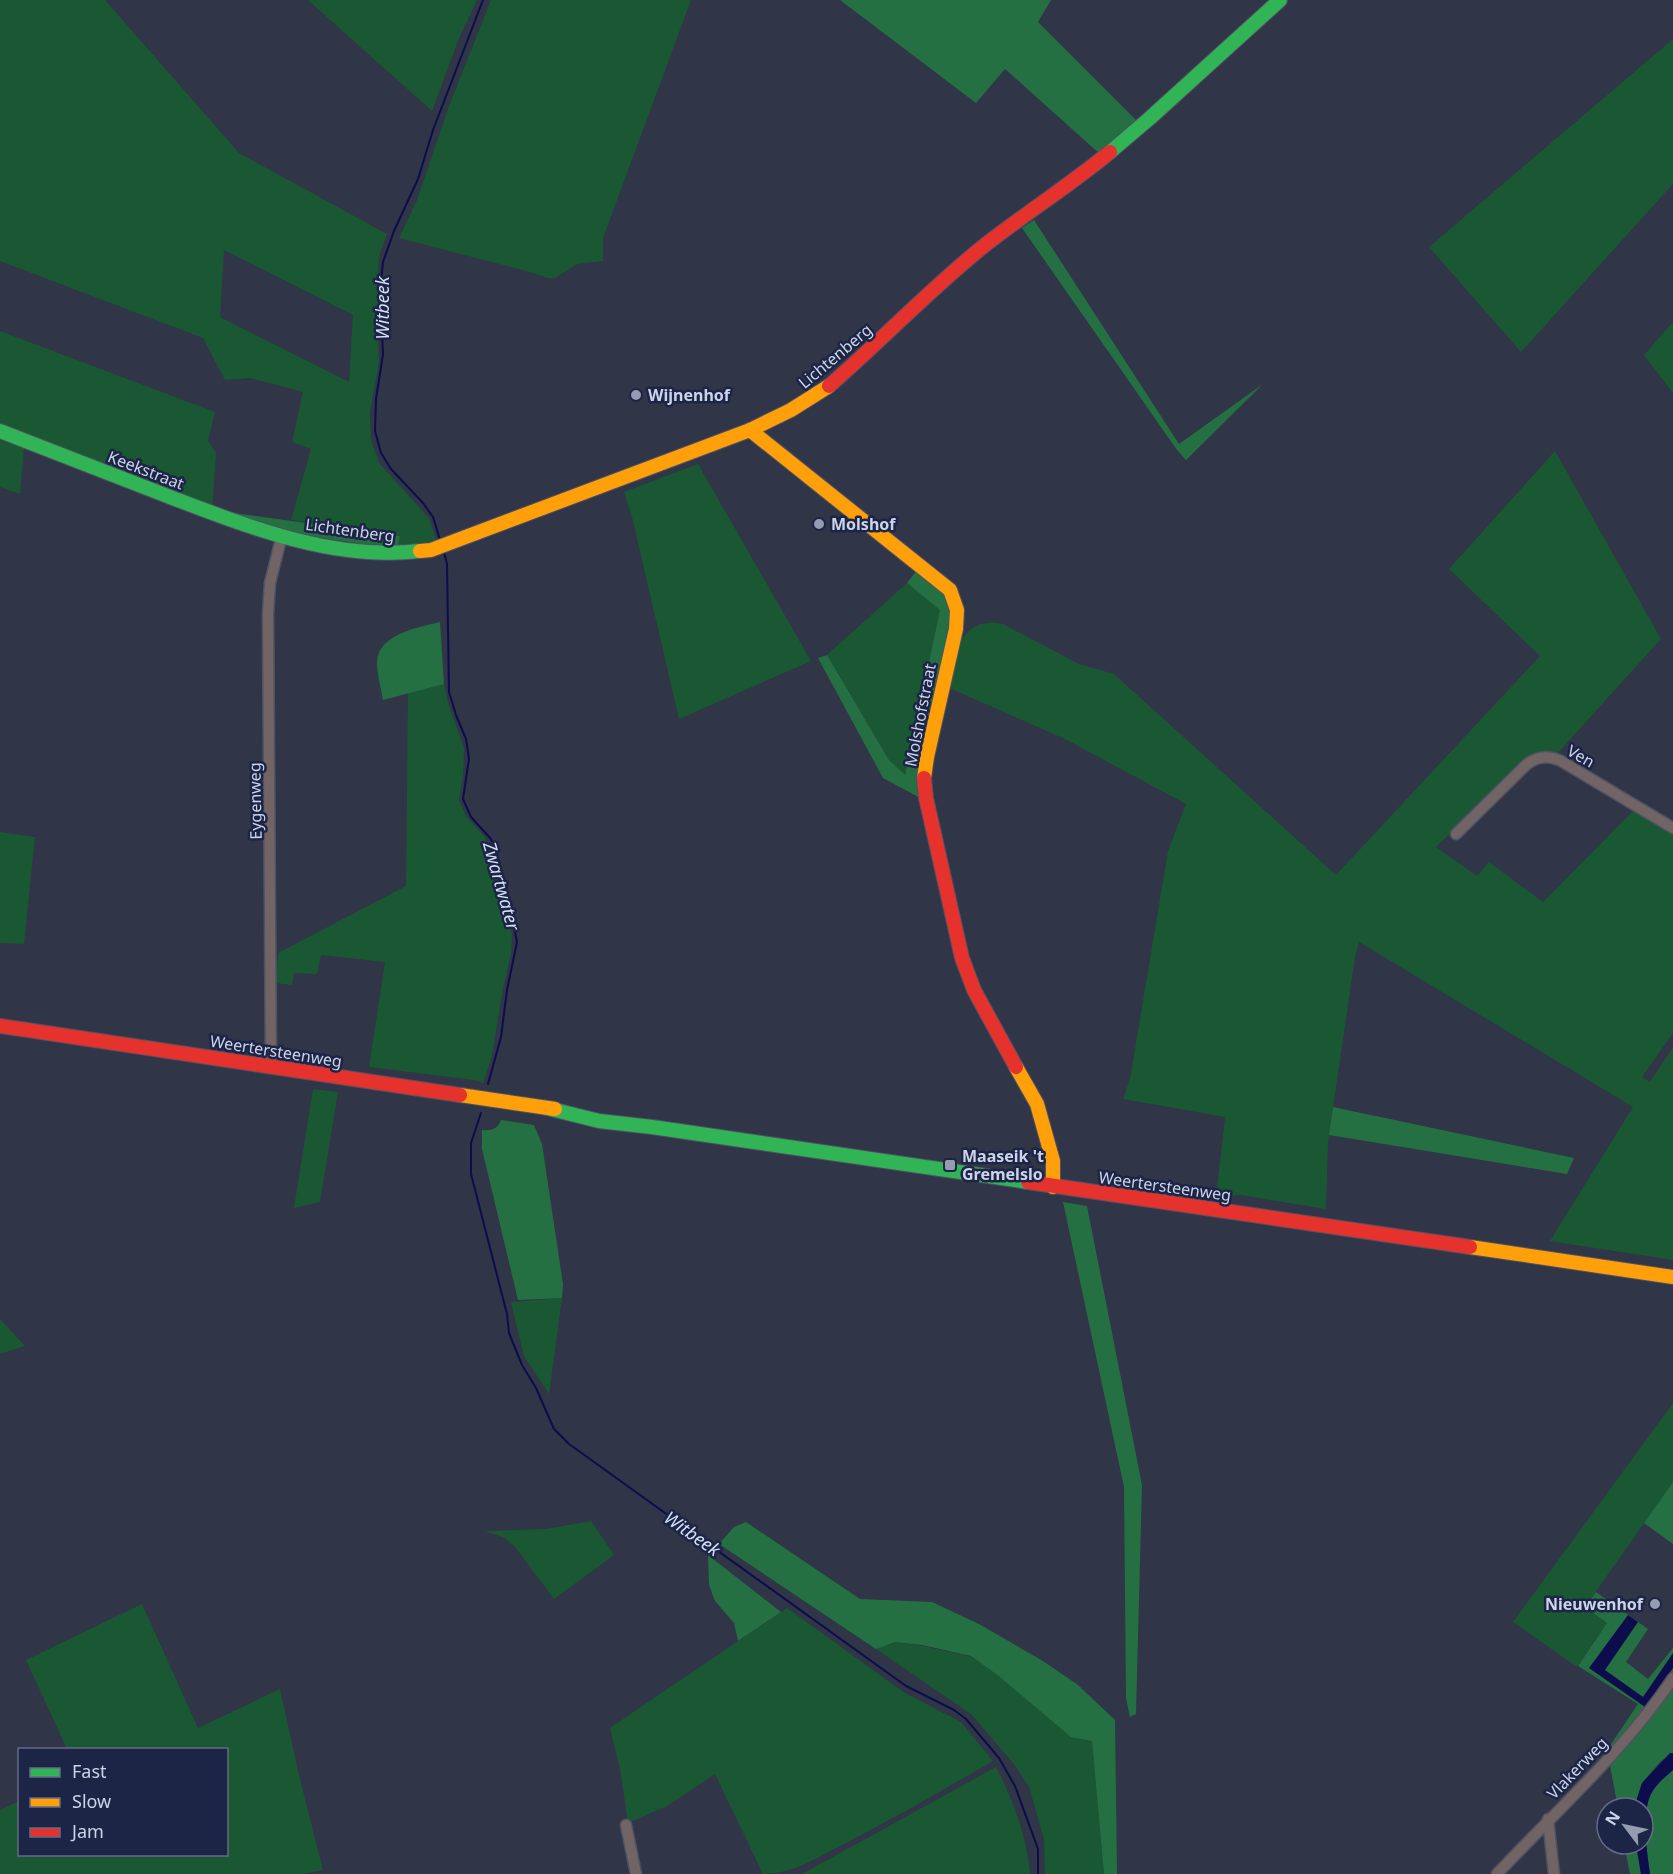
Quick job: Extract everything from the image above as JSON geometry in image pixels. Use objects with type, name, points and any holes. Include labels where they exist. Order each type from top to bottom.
[{"type":"street","name":"Lichtenberg","points":[[282,535],[326,546],[381,554],[417,553],[431,550],[750,430],[791,410],[823,391],[873,348],[927,294],[986,245],[1096,163],[1141,126],[1280,0]]},
{"type":"street","name":"Molshofstraat","points":[[750,430],[950,590],[957,610],[956,629],[927,757],[924,779],[926,798],[962,958],[974,990],[1037,1104],[1053,1161],[1053,1187]]},
{"type":"street","name":"Keekstraat","points":[[0,431],[227,519],[282,535]]},
{"type":"street","name":"Eygenweg","points":[[271,1067],[268,613],[270,583],[282,535]]},
{"type":"street","name":"Ven","points":[[1456,834],[1526,765],[1534,759],[1543,757],[1561,761],[1673,828]]},
{"type":"street","name":"Weertersteenweg","points":[[0,1026],[547,1108],[589,1120],[652,1127],[1673,1277]]},
{"type":"street","name":"Vlakerweg","points":[[1497,1874],[1617,1749],[1673,1678]]},
{"type":"street","points":[[1548,1819],[1554,1874]]},
{"type":"street","points":[[626,1825],[636,1874]]},
{"type":"green space","points":[[0,0],[105,0],[239,153],[387,234],[379,256],[377,325],[379,363],[370,412],[371,440],[379,463],[429,518],[436,539],[423,545],[398,546],[400,536],[291,520],[311,449],[292,442],[303,392],[250,378],[225,380],[203,338],[0,261]],"holes":[[[224,250],[353,315],[349,382],[220,317]]]},
{"type":"green space","points":[[308,0],[477,0],[459,38],[432,111]]},
{"type":"green space","points":[[491,0],[691,0],[603,238],[603,261],[577,264],[555,278],[399,238],[417,200],[449,106]]},
{"type":"green space","points":[[840,0],[1051,0],[1038,22],[1140,124],[1101,155],[1005,69],[976,103]]},
{"type":"green space","points":[[1673,39],[1673,184],[1521,352],[1429,247]]},
{"type":"green space","points":[[1034,220],[1179,444],[1263,384],[1186,460],[1022,228]]},
{"type":"green space","points":[[1673,322],[1673,393],[1644,355]]},
{"type":"green space","points":[[0,331],[215,412],[208,441],[216,453],[212,510],[0,426]]},
{"type":"green space","points":[[0,440],[24,448],[20,494],[0,487]]},
{"type":"green space","points":[[1555,451],[1661,639],[1555,756],[1548,754],[1458,826],[1436,847],[1477,876],[1489,862],[1543,902],[1636,808],[1673,831],[1673,1033],[1642,1077],[1650,1082],[1673,1047],[1673,1260],[1550,1241],[1633,1107],[1359,942],[1328,1142],[1326,1209],[1240,1195],[1216,1197],[1225,1117],[1123,1099],[1130,1079],[1168,851],[1186,804],[1065,739],[947,687],[956,651],[961,640],[977,626],[988,623],[1003,624],[1079,664],[1114,674],[1336,875],[1540,656],[1449,569]]},
{"type":"green space","points":[[698,464],[811,661],[679,719],[632,517],[624,492]]},
{"type":"green space","points":[[212,510],[400,536],[398,546],[362,544],[283,532]]},
{"type":"green space","points":[[917,570],[947,597],[952,624],[922,799],[883,778],[818,658],[827,655],[889,760],[905,775],[940,610],[907,583]]},
{"type":"green space","points":[[907,583],[940,610],[905,776],[889,760],[827,655]]},
{"type":"green space","points":[[440,622],[444,684],[383,700],[377,663],[384,645],[401,634]]},
{"type":"green space","points":[[444,684],[448,703],[464,748],[459,800],[466,816],[485,837],[493,856],[500,901],[512,934],[511,954],[492,1056],[483,1083],[369,1067],[385,962],[321,955],[317,974],[294,973],[292,985],[276,983],[278,953],[406,886],[408,693]]},
{"type":"green space","points":[[0,832],[35,837],[24,944],[0,943]]},
{"type":"green space","points":[[313,1089],[338,1092],[320,1202],[294,1208]]},
{"type":"green space","points":[[1333,1107],[1574,1158],[1567,1174],[1329,1135]]},
{"type":"green space","points":[[501,1120],[534,1125],[542,1144],[563,1284],[562,1298],[518,1300],[482,1149],[482,1130],[494,1129]]},
{"type":"green space","points":[[1063,1202],[1087,1206],[1142,1485],[1136,1714],[1130,1717],[1126,1698],[1124,1487]]},
{"type":"green space","points":[[562,1298],[549,1394],[524,1356],[511,1302]]},
{"type":"green space","points":[[0,1319],[25,1346],[0,1354]]},
{"type":"green space","points":[[1673,1403],[1673,1482],[1585,1607],[1607,1623],[1577,1667],[1513,1622]]},
{"type":"green space","points":[[1673,1482],[1673,1544],[1644,1523]]},
{"type":"green space","points":[[591,1521],[614,1555],[554,1599],[515,1547],[505,1538],[485,1531],[545,1529]]},
{"type":"green space","points":[[746,1522],[860,1599],[932,1602],[979,1624],[1043,1661],[1078,1685],[1115,1720],[1117,1874],[1104,1874],[1092,1741],[1071,1737],[1000,1677],[971,1656],[922,1645],[895,1642],[876,1649],[719,1544],[734,1527]]},
{"type":"green space","points":[[708,1555],[781,1612],[738,1641],[734,1623],[715,1601],[709,1585]]},
{"type":"green space","points":[[1596,1592],[1648,1629],[1626,1662],[1648,1679],[1673,1648],[1673,1753],[1661,1761],[1642,1783],[1638,1796],[1616,1796],[1607,1750],[1638,1704],[1578,1666],[1607,1623],[1585,1607]]},
{"type":"green space","points":[[142,1604],[198,1728],[280,1689],[323,1870],[301,1874],[0,1874],[0,1810],[18,1801],[18,1856],[228,1856],[228,1748],[67,1748],[26,1660]]},
{"type":"green space","points":[[787,1608],[905,1693],[961,1722],[993,1761],[901,1814],[815,1859],[795,1868],[774,1873],[763,1874],[715,1774],[667,1806],[628,1823],[620,1769],[610,1728]]},
{"type":"green space","points":[[895,1642],[972,1657],[1092,1741],[1104,1874],[1045,1874],[1044,1839],[1029,1787],[1014,1764],[971,1714],[876,1649]]},
{"type":"green space","points":[[996,1767],[1018,1819],[1026,1846],[1030,1874],[802,1874]]},
{"type":"green space","points":[[1673,1770],[1673,1874],[1650,1874],[1647,1856],[1655,1856],[1655,1796],[1650,1796]]},
{"type":"green space","points":[[1626,1856],[1638,1856],[1641,1874],[1630,1874]]},
{"type":"shaded area","points":[[1628,1615],[1638,1622],[1605,1670],[1643,1697],[1673,1653],[1673,1668],[1645,1707],[1589,1668]]},
{"type":"shaded area","points":[[1670,1753],[1673,1753],[1673,1770],[1655,1787],[1650,1796],[1638,1796],[1642,1783]]},
{"type":"shaded area","points":[[1638,1856],[1647,1856],[1650,1874],[1641,1874]]},
{"type":"waterway","name":"Witbeek","points":[[440,540],[433,517],[391,469],[381,453],[375,431],[376,399],[383,354],[380,292],[383,262],[394,231],[418,179],[433,130],[483,0]]},
{"type":"waterway","name":"Zwartwater","points":[[444,552],[447,564],[449,692],[466,739],[469,759],[463,799],[471,817],[491,839],[498,857],[505,903],[512,916],[517,942],[507,990],[501,1037],[488,1084]]},
{"type":"waterway","name":"Witbeek","points":[[481,1113],[471,1143],[471,1174],[507,1314],[509,1333],[522,1365],[536,1388],[554,1429],[569,1444],[906,1686],[954,1710],[966,1719],[999,1758],[1015,1786],[1038,1849],[1038,1874]]},
{"type":"traffic: fast","points":[[1110,152],[1280,0]]},
{"type":"traffic: fast","points":[[0,431],[200,508],[292,539],[356,551],[388,553],[420,551]]},
{"type":"traffic: fast","points":[[547,1108],[599,1121],[1028,1182]]},
{"type":"traffic: slow","points":[[420,551],[431,550],[750,430],[791,410],[829,386]]},
{"type":"traffic: slow","points":[[750,430],[950,590],[957,610],[956,629],[924,778]]},
{"type":"traffic: slow","points":[[1016,1067],[1037,1104],[1053,1161],[1053,1187]]},
{"type":"traffic: slow","points":[[460,1095],[555,1109]]},
{"type":"traffic: slow","points":[[1470,1247],[1673,1277]]},
{"type":"traffic: jam","points":[[829,386],[965,262],[1110,152]]},
{"type":"traffic: jam","points":[[924,778],[926,798],[962,958],[974,990],[1016,1067]]},
{"type":"traffic: jam","points":[[0,1026],[460,1095]]},
{"type":"traffic: jam","points":[[1028,1182],[1470,1247]]},
{"type":"place","name":"Wijnenhof","points":[[636,395]]},
{"type":"place","name":"Molshof","points":[[819,524]]},
{"type":"place","name":"Maaseik 't Gremelslo","points":[[950,1165]]},
{"type":"place","name":"Nieuwenhof","points":[[1655,1604]]}]
